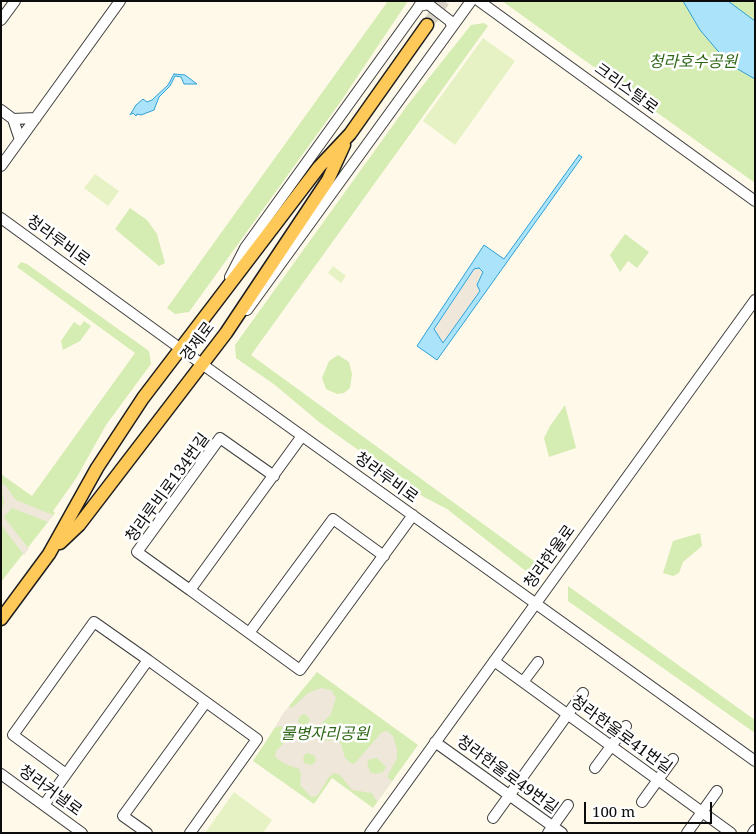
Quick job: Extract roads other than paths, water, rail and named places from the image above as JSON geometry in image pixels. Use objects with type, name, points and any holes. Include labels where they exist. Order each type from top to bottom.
[{"type":"main road","name":"경제로","points":[[1,619],[49,554],[120,430],[319,167],[350,134],[427,25]]},
{"type":"main road","name":"경제로","points":[[49,554],[79,526],[226,333],[328,180],[350,134]]},
{"type":"street","points":[[1,20],[15,1]]},
{"type":"street","points":[[1,166],[120,1]]},
{"type":"street","points":[[226,333],[254,302],[471,1]]},
{"type":"street","name":"크리스탈로","points":[[479,1],[755,201]]},
{"type":"street","points":[[218,301],[245,248],[421,4],[428,4],[450,21],[452,27]]},
{"type":"street","points":[[1,110],[13,119],[20,140]]},
{"type":"street","points":[[13,119],[36,118]]},
{"type":"street","name":"청라루비로","points":[[1,218],[412,516],[755,761]]},
{"type":"street","name":"청라한울로","points":[[370,833],[755,300]]},
{"type":"street","points":[[190,590],[302,436]]},
{"type":"street","name":"청라루비로134번길","points":[[274,476],[220,438],[137,552],[300,670],[384,556]]},
{"type":"street","points":[[248,633],[333,519],[384,556],[412,516]]},
{"type":"street","points":[[66,774],[13,735],[94,622],[257,739],[190,833]]},
{"type":"street","points":[[44,805],[148,660]]},
{"type":"street","name":"청라한울로41번길","points":[[494,661],[731,833]]},
{"type":"street","points":[[523,682],[538,662]]},
{"type":"street","points":[[493,818],[583,693]]},
{"type":"street","points":[[147,833],[124,816],[206,702]]},
{"type":"street","points":[[595,768],[626,726]]},
{"type":"street","name":"청라한울로49번길","points":[[435,742],[510,795],[550,829],[562,833]]},
{"type":"street","points":[[642,802],[673,760]]},
{"type":"street","name":"청라커낼로","points":[[1,774],[82,833]]},
{"type":"street","points":[[687,833],[717,791]]},
{"type":"street","points":[[550,829],[568,805]]},
{"type":"water","points":[[683,1],[728,1],[755,21],[755,79],[729,64],[700,30]]},
{"type":"water","points":[[174,74],[185,75],[197,84],[184,84],[181,77],[175,76],[170,86],[159,97],[154,110],[141,115],[137,114],[136,116],[133,113],[130,115],[136,105],[143,99],[147,102],[152,100],[168,85]]},
{"type":"water","points":[[579,155],[582,157],[437,360],[417,346],[484,245],[504,259]],"holes":[[[479,268],[483,272],[477,285],[480,291],[443,343],[434,329],[474,269]]]},
{"type":"tunnel","points":[[427,25],[444,1]]},
{"type":"park label","name":"청라호수공원","points":[[693,62]]},
{"type":"park label","name":"물병자리공원","points":[[325,734]]}]
